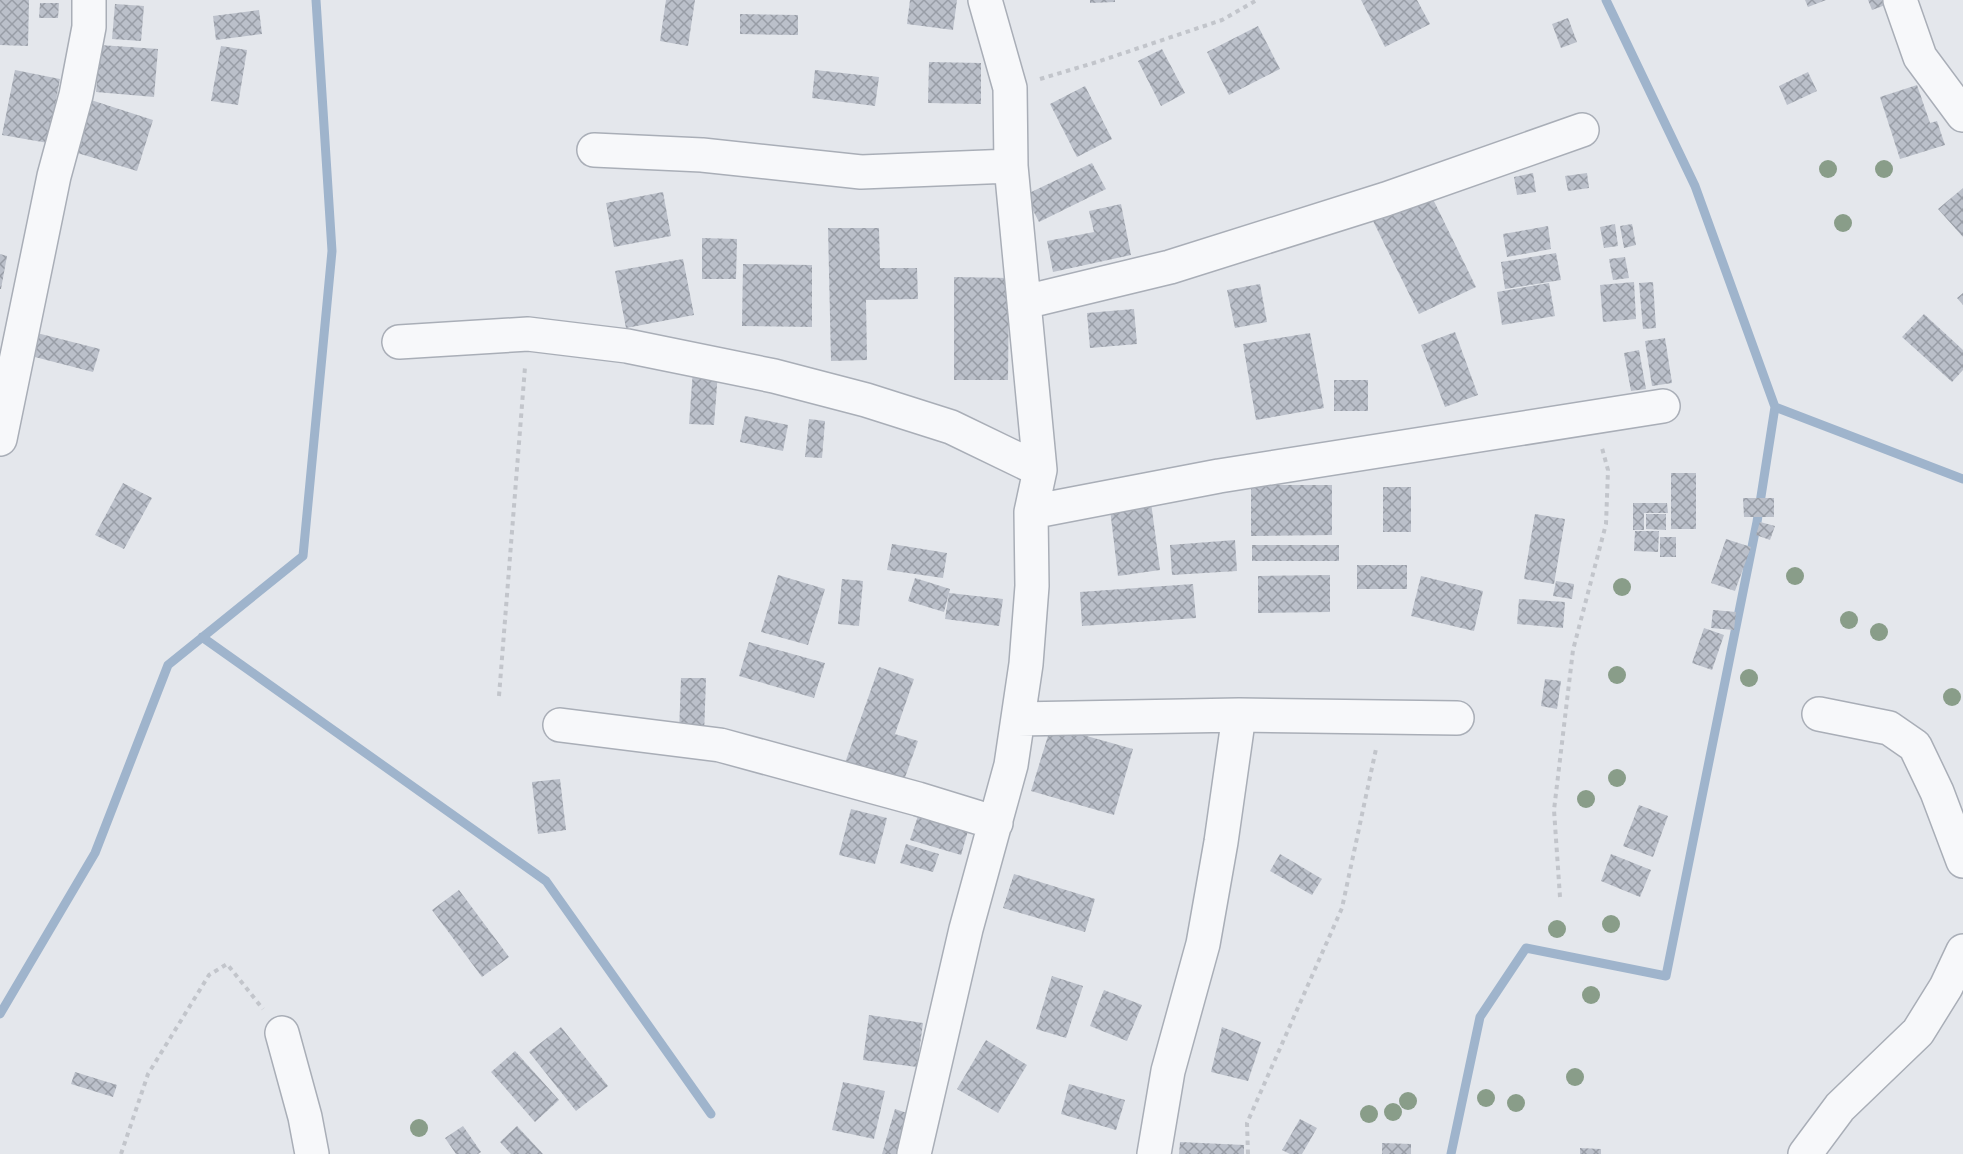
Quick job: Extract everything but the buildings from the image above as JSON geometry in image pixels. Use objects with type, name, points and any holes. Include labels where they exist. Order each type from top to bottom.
[{"type":"street","points":[[0,439],[54,176],[76,95],[89,27],[89,0]]},
{"type":"street","points":[[914,1154],[963,940],[1011,765],[1026,664],[1032,586],[1031,512],[1040,470],[1011,166],[1011,88],[985,0]]},
{"type":"street","points":[[1900,0],[1920,57],[1963,115]]},
{"type":"street","points":[[1025,302],[1170,267],[1386,199],[1582,130]]},
{"type":"street","points":[[594,150],[702,155],[861,172],[1011,166]]},
{"type":"street","points":[[399,342],[528,334],[627,346],[774,376],[866,400],[951,427],[1040,470]]},
{"type":"street","points":[[1031,512],[1219,476],[1663,405]]},
{"type":"street","points":[[1819,714],[1889,728],[1915,746],[1937,792],[1963,861]]},
{"type":"street","points":[[1018,719],[1239,715],[1456,718]]},
{"type":"street","points":[[1154,1154],[1168,1071],[1203,944],[1221,842],[1239,715]]},
{"type":"street","points":[[560,725],[720,745],[918,799],[996,823]]},
{"type":"street","points":[[1805,1154],[1840,1107],[1918,1032],[1946,987],[1963,951]]},
{"type":"street","points":[[282,1033],[305,1117],[312,1154]]},
{"type":"path","points":[[1011,88],[1222,20],[1257,0]]},
{"type":"path","points":[[499,696],[528,334]]},
{"type":"path","points":[[1560,897],[1554,810],[1572,661],[1606,524],[1608,470],[1594,416]]},
{"type":"path","points":[[1248,1154],[1247,1123],[1342,908],[1383,717]]},
{"type":"path","points":[[121,1154],[148,1074],[209,975],[226,963],[282,1033]]},
{"type":"waterway","points":[[0,1014],[95,853],[168,665],[303,556],[332,251],[316,0]]},
{"type":"waterway","points":[[1451,1154],[1480,1017],[1526,948],[1666,976],[1757,522],[1775,407],[1695,186],[1606,0]]},
{"type":"waterway","points":[[1775,407],[1963,479]]},
{"type":"waterway","points":[[202,637],[546,881],[711,1114]]}]
